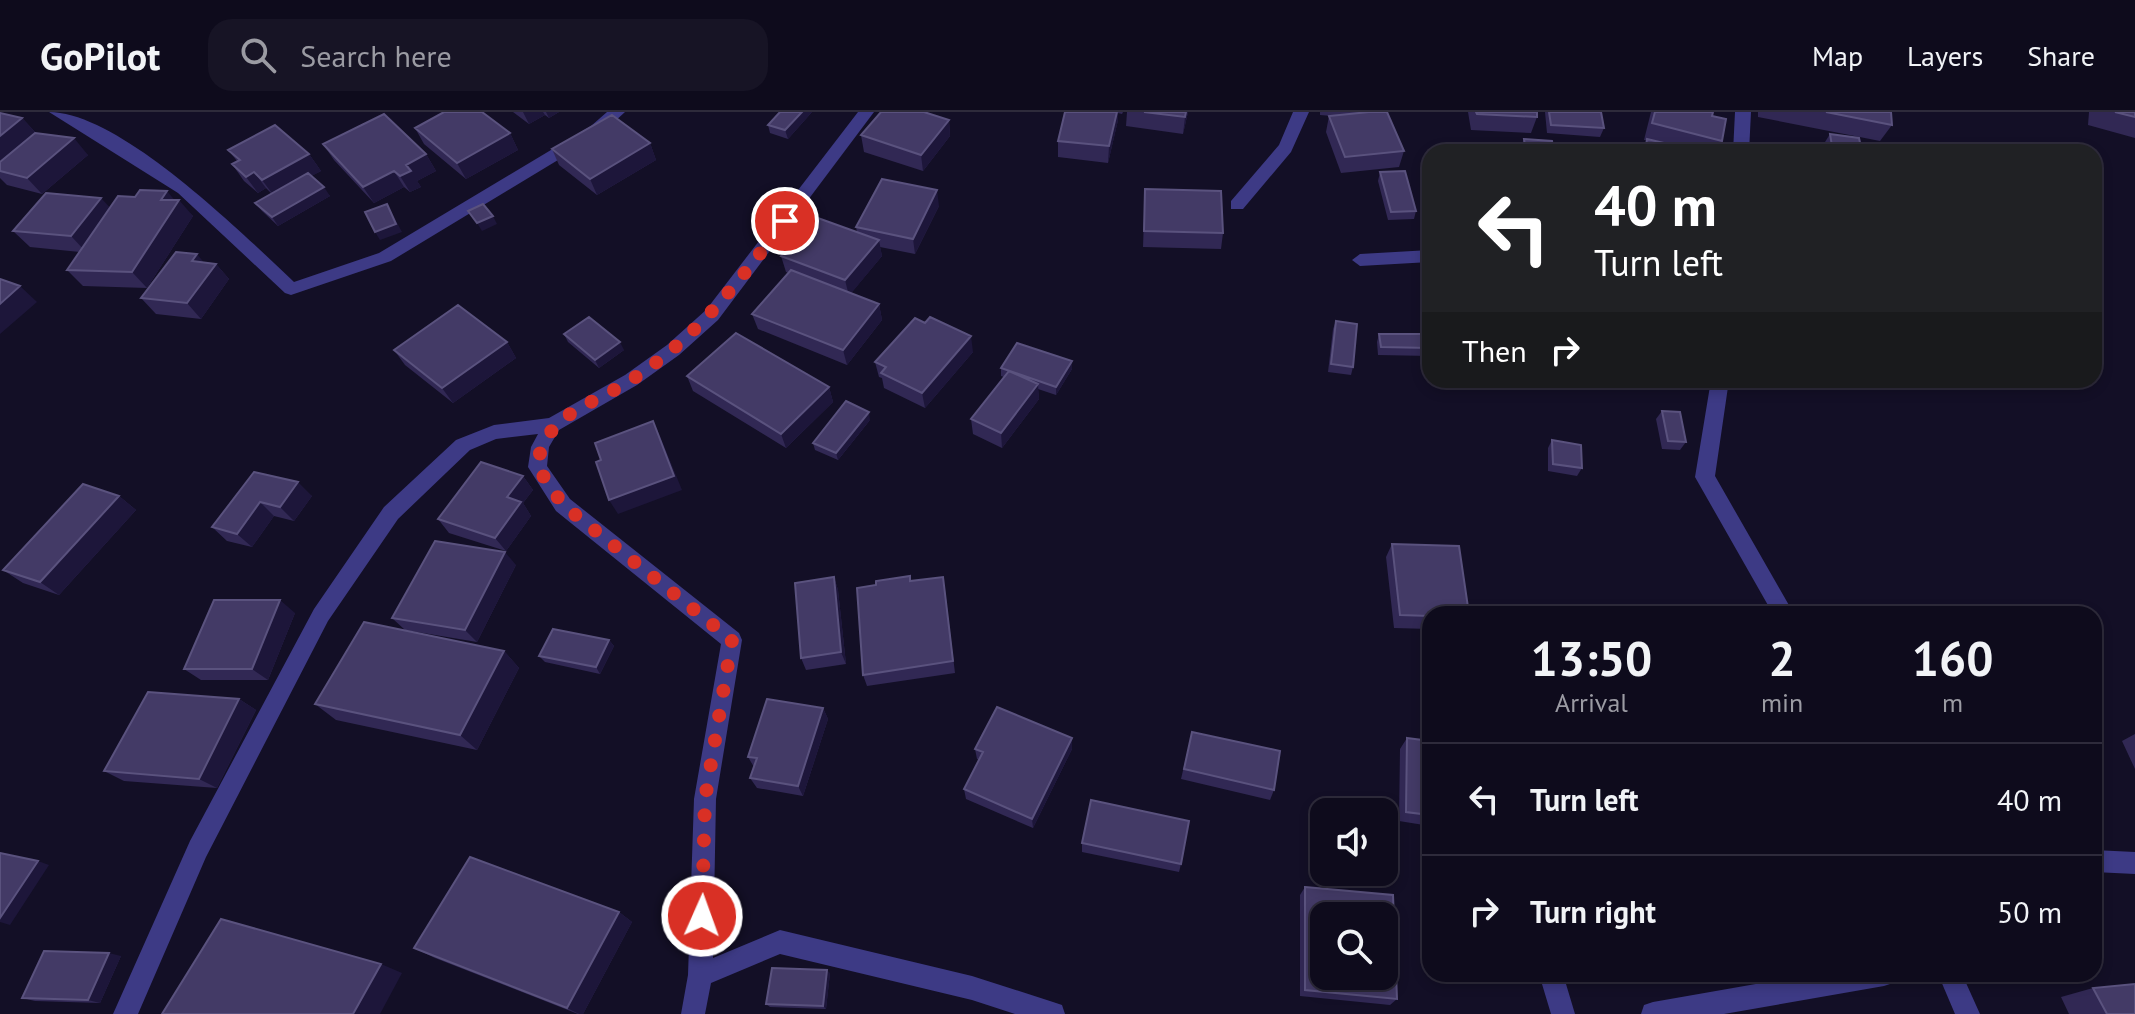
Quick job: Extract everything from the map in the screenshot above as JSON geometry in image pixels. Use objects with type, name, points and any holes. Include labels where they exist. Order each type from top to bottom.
[{"type":"street","points":[[57,112],[94,130],[184,189],[291,289],[385,257],[596,130],[617,112]]},
{"type":"street","points":[[125,1014],[198,849],[321,615],[391,513],[463,445],[494,432],[552,425],[631,380],[673,350],[712,315],[866,112]]},
{"type":"street","points":[[1237,205],[1262,181],[1300,125],[1301,112]]},
{"type":"street","points":[[1741,144],[1743,112]]},
{"type":"street","points":[[1360,260],[1422,256]]},
{"type":"street","points":[[1719,388],[1705,477],[1779,606]]},
{"type":"street","points":[[552,425],[540,447],[537,467],[563,505],[732,640],[705,799],[700,975],[693,1014]]},
{"type":"street","points":[[2102,861],[2135,863]]},
{"type":"street","points":[[700,975],[780,942],[972,988],[1053,1014]]},
{"type":"street","points":[[1553,982],[1563,1014]]},
{"type":"street","points":[[1653,1014],[1838,982]]},
{"type":"street","points":[[1954,982],[1968,1014]]},
{"type":"building","points":[[444,112],[482,112],[510,133],[457,163],[415,128]]},
{"type":"building","points":[[780,112],[802,112],[785,130],[768,125]]},
{"type":"building","points":[[881,112],[924,112],[949,120],[921,155],[861,135]]},
{"type":"building","points":[[1065,112],[1117,112],[1109,146],[1058,141]]},
{"type":"building","points":[[1144,112],[1186,112],[1185,117]]},
{"type":"building","points":[[1387,112],[1404,151],[1345,157],[1329,116]]},
{"type":"building","points":[[1537,112],[1537,117],[1477,114]]},
{"type":"building","points":[[1549,112],[1601,112],[1604,128],[1551,125]]},
{"type":"building","points":[[1655,112],[1713,112],[1712,116],[1726,119],[1722,141],[1652,123]]},
{"type":"building","points":[[1826,112],[1891,112],[1892,125]]},
{"type":"building","points":[[2115,112],[2135,112],[2135,117]]},
{"type":"building","points":[[0,113],[22,118],[0,136]]},
{"type":"building","points":[[384,114],[426,154],[406,165],[411,171],[400,176],[394,171],[363,187],[323,144]]},
{"type":"building","points":[[612,115],[650,143],[590,179],[552,149]]},
{"type":"building","points":[[275,125],[309,154],[262,180],[254,172],[246,177],[232,164],[240,160],[228,150]]},
{"type":"building","points":[[35,133],[74,138],[27,178],[0,171],[0,162]]},
{"type":"building","points":[[1830,134],[1859,138],[1860,144],[1832,144]]},
{"type":"building","points":[[1524,139],[1552,141],[1553,144],[1525,144]]},
{"type":"building","points":[[1647,139],[1668,144],[1646,144]]},
{"type":"building","points":[[1405,171],[1416,211],[1391,212],[1380,172]]},
{"type":"building","points":[[308,173],[324,187],[272,217],[255,203]]},
{"type":"building","points":[[882,179],[937,190],[913,239],[856,227]]},
{"type":"building","points":[[1145,189],[1221,191],[1223,233],[1144,231]]},
{"type":"building","points":[[140,190],[167,191],[161,200],[179,200],[132,272],[67,270],[118,196],[135,197]]},
{"type":"building","points":[[46,193],[101,198],[71,236],[13,231]]},
{"type":"building","points":[[387,204],[396,224],[375,232],[365,212]]},
{"type":"building","points":[[483,204],[493,216],[477,223],[468,211]]},
{"type":"building","points":[[815,217],[879,240],[845,280],[781,256]]},
{"type":"building","points":[[176,252],[197,254],[192,261],[216,264],[187,303],[141,298]]},
{"type":"building","points":[[791,270],[879,304],[843,350],[752,314]]},
{"type":"building","points":[[0,279],[20,286],[0,304]]},
{"type":"building","points":[[458,305],[507,342],[442,388],[394,350]]},
{"type":"building","points":[[589,317],[620,342],[595,360],[564,334]]},
{"type":"building","points":[[930,317],[971,336],[922,393],[881,373],[886,367],[875,362],[915,318],[925,323]]},
{"type":"building","points":[[1336,321],[1357,324],[1353,367],[1331,364]]},
{"type":"building","points":[[736,333],[829,387],[781,434],[687,376]]},
{"type":"building","points":[[1379,334],[1422,334],[1422,348],[1381,347]]},
{"type":"building","points":[[1017,343],[1072,361],[1056,387],[1001,368]]},
{"type":"building","points":[[1009,371],[1038,384],[1001,433],[971,419]]},
{"type":"building","points":[[846,401],[869,412],[836,453],[813,443]]},
{"type":"building","points":[[1662,411],[1680,412],[1686,442],[1668,441]]},
{"type":"building","points":[[653,421],[674,476],[609,500],[596,462],[601,460],[595,443]]},
{"type":"building","points":[[1552,440],[1581,445],[1582,468],[1553,464]]},
{"type":"building","points":[[481,462],[523,476],[507,497],[521,502],[495,538],[438,519]]},
{"type":"building","points":[[254,472],[298,482],[280,507],[260,502],[237,534],[212,527]]},
{"type":"building","points":[[83,484],[119,496],[40,582],[3,570]]},
{"type":"building","points":[[435,541],[505,552],[465,630],[392,618]]},
{"type":"building","points":[[1392,544],[1459,546],[1468,606],[1422,606],[1422,616],[1400,615]]},
{"type":"building","points":[[910,576],[910,581],[943,577],[953,661],[863,675],[857,588],[876,585],[876,581]]},
{"type":"building","points":[[834,577],[841,652],[801,658],[795,583]]},
{"type":"building","points":[[214,600],[280,600],[252,669],[184,669]]},
{"type":"building","points":[[364,622],[504,651],[460,735],[315,704]]},
{"type":"building","points":[[553,629],[609,640],[596,667],[539,656]]},
{"type":"building","points":[[148,692],[239,699],[199,779],[104,771]]},
{"type":"building","points":[[767,699],[823,708],[798,786],[750,778],[757,758],[748,757]]},
{"type":"building","points":[[997,707],[1072,738],[1032,819],[964,789],[983,752],[975,749]]},
{"type":"building","points":[[1192,732],[1280,751],[1274,790],[1184,769]]},
{"type":"building","points":[[1407,738],[1422,740],[1422,814],[1406,812]]},
{"type":"building","points":[[1091,800],[1189,821],[1181,864],[1082,843]]},
{"type":"building","points":[[0,853],[38,861],[0,918]]},
{"type":"building","points":[[470,857],[619,912],[567,1008],[414,948]]},
{"type":"building","points":[[1305,887],[1393,895],[1393,902],[1310,902],[1310,990],[1397,990],[1397,999],[1305,990]]},
{"type":"building","points":[[221,919],[381,964],[353,1014],[162,1014]]},
{"type":"building","points":[[44,951],[109,953],[88,1000],[22,998]]},
{"type":"building","points":[[772,968],[827,970],[823,1006],[766,1004]]},
{"type":"building","points":[[2135,984],[2135,1014],[2107,1014],[2093,988]]},
{"type":"route","points":[[702,916],[705,799],[732,640],[563,505],[537,467],[540,447],[552,425],[631,380],[673,350],[712,315],[785,221]]}]
